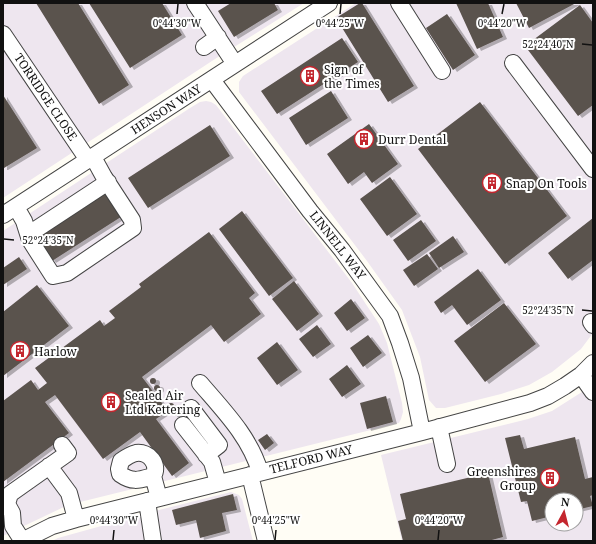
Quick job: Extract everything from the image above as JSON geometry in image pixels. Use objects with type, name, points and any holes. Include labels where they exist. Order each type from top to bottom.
[{"type":"street","points":[[195,3],[235,64]]},
{"type":"street","name":"HENSON WAY","points":[[9,211],[329,3]]},
{"type":"street","points":[[399,3],[442,71]]},
{"type":"street","name":"TORRIDGE CLOSE","points":[[3,34],[108,182],[132,220],[133,228],[67,272],[53,276],[30,240],[29,234]]},
{"type":"street","points":[[204,47],[218,37]]},
{"type":"street","points":[[513,63],[593,169]]},
{"type":"street","name":"LINNELL WAY","points":[[212,80],[310,210],[366,281],[390,316],[411,378],[422,432]]},
{"type":"street","points":[[9,211],[24,220],[29,234],[108,182]]},
{"type":"street","name":"TELFORD WAY","points":[[22,541],[41,536],[76,519],[422,432],[530,403],[548,396],[581,375],[593,363]]},
{"type":"street","points":[[581,375],[593,392]]},
{"type":"street","points":[[200,383],[233,421],[255,456],[255,473],[266,541]]},
{"type":"street","points":[[191,408],[220,444],[206,455]]},
{"type":"street","points":[[183,425],[212,462],[218,483]]},
{"type":"street","points":[[439,427],[447,464]]},
{"type":"street","points":[[22,541],[13,526],[12,513],[7,504],[10,494],[68,453],[62,445]]},
{"type":"street","points":[[49,466],[69,493],[76,519]]},
{"type":"street","points":[[153,476],[153,541]]},
{"type":"shaded area","points":[[3,3],[304,3],[215,59],[3,198]]},
{"type":"shaded area","points":[[356,3],[593,3],[593,333],[581,349],[552,372],[529,385],[501,394],[445,408],[436,408],[429,400],[420,357],[402,310],[367,261],[239,92],[239,82],[243,76]]},
{"type":"shaded area","points":[[206,101],[216,105],[352,283],[379,324],[387,343],[402,403],[403,412],[401,419],[399,423],[68,505],[3,536],[3,231],[190,108],[200,102]]},
{"type":"shaded area","points":[[593,385],[593,541],[402,541],[381,455],[528,419],[552,411]]},
{"type":"shaded area","points":[[231,492],[239,495],[242,499],[253,541],[52,541],[58,538],[159,510]]},
{"type":"building","points":[[36,3],[78,3],[129,85],[99,104]]},
{"type":"building","points":[[89,3],[162,3],[182,35],[130,68]]},
{"type":"building","points":[[231,3],[274,3],[278,10],[234,37],[218,11]]},
{"type":"building","points":[[362,3],[414,86],[388,102],[336,18]]},
{"type":"building","points":[[456,3],[488,3],[503,37],[477,49]]},
{"type":"building","points":[[516,3],[576,3],[529,28]]},
{"type":"building","points":[[580,5],[593,23],[593,105],[578,116],[525,46]]},
{"type":"building","points":[[447,14],[475,55],[453,70],[426,28]]},
{"type":"building","name":"Sign of the Times","points":[[342,38],[358,62],[277,114],[261,91]]},
{"type":"building","points":[[331,91],[348,118],[306,145],[289,118]]},
{"type":"building","points":[[3,95],[37,148],[4,168],[3,168]]},
{"type":"building","name":"Snap On Tools","points":[[480,102],[567,216],[505,264],[418,149]]},
{"type":"building","name":"Durr Dental","points":[[369,124],[398,164],[372,183],[364,172],[348,184],[327,154]]},
{"type":"building","points":[[210,125],[230,156],[148,208],[128,178]]},
{"type":"building","points":[[390,177],[417,214],[387,236],[360,199]]},
{"type":"building","points":[[106,188],[124,215],[52,261],[34,233]]},
{"type":"building","points":[[242,211],[293,278],[269,296],[219,229]]},
{"type":"building","name":"Snap On Tools","points":[[593,218],[593,260],[568,279],[548,253]]},
{"type":"building","points":[[421,220],[436,241],[408,261],[393,240]]},
{"type":"building","points":[[209,232],[255,293],[249,298],[261,314],[224,342],[211,325],[142,377],[168,411],[156,419],[189,463],[172,476],[140,432],[103,459],[55,395],[45,402],[69,433],[3,482],[3,401],[31,380],[38,390],[47,383],[35,368],[100,320],[104,326],[115,318],[109,311],[141,287],[139,284]]},
{"type":"building","points":[[453,236],[464,252],[439,268],[429,253]]},
{"type":"building","points":[[427,254],[438,269],[414,286],[403,270]]},
{"type":"building","points":[[19,257],[27,269],[3,285],[3,268]]},
{"type":"building","points":[[478,269],[501,300],[467,325],[452,305],[441,313],[434,302]]},
{"type":"building","points":[[294,281],[319,314],[297,331],[272,299]]},
{"type":"building","name":"Harlow","points":[[37,285],[69,326],[3,376],[3,312]]},
{"type":"building","points":[[351,299],[365,318],[347,331],[334,313]]},
{"type":"building","points":[[504,303],[536,344],[485,382],[454,341]]},
{"type":"building","points":[[317,325],[331,344],[313,357],[299,339]]},
{"type":"building","points":[[368,335],[382,353],[363,367],[350,348]]},
{"type":"building","points":[[277,342],[298,370],[277,385],[257,358]]},
{"type":"building","points":[[347,365],[361,384],[342,397],[329,379]]},
{"type":"building","points":[[153,378],[156,381],[153,384],[150,381]]},
{"type":"building","points":[[157,385],[160,388],[157,391],[154,388]]},
{"type":"building","points":[[386,396],[393,422],[367,429],[360,403]]},
{"type":"building","points":[[171,403],[174,406],[171,409],[168,406]]},
{"type":"building","points":[[176,408],[180,412],[176,416],[172,412]]},
{"type":"building","points":[[267,434],[274,443],[265,450],[258,440]]},
{"type":"building","name":"Greenshires Group","points":[[520,435],[524,449],[575,437],[585,479],[593,477],[593,495],[590,496],[593,506],[584,508],[584,492],[544,492],[544,518],[532,521],[527,501],[521,502],[505,438]]},
{"type":"building","points":[[488,473],[503,537],[488,541],[403,541],[398,521],[406,519],[400,494]]},
{"type":"building","points":[[233,494],[237,510],[222,513],[226,531],[200,538],[196,520],[176,525],[172,510]]},
{"type":"place","name":"Sign of the Times","points":[[310,76]]},
{"type":"place","name":"Durr Dental","points":[[364,139]]},
{"type":"place","name":"Snap On Tools","points":[[492,183]]},
{"type":"place","name":"Harlow","points":[[20,351]]},
{"type":"place","name":"Sealed Air Ltd Kettering","points":[[111,402]]},
{"type":"place","name":"Greenshires Group","points":[[550,478]]}]
